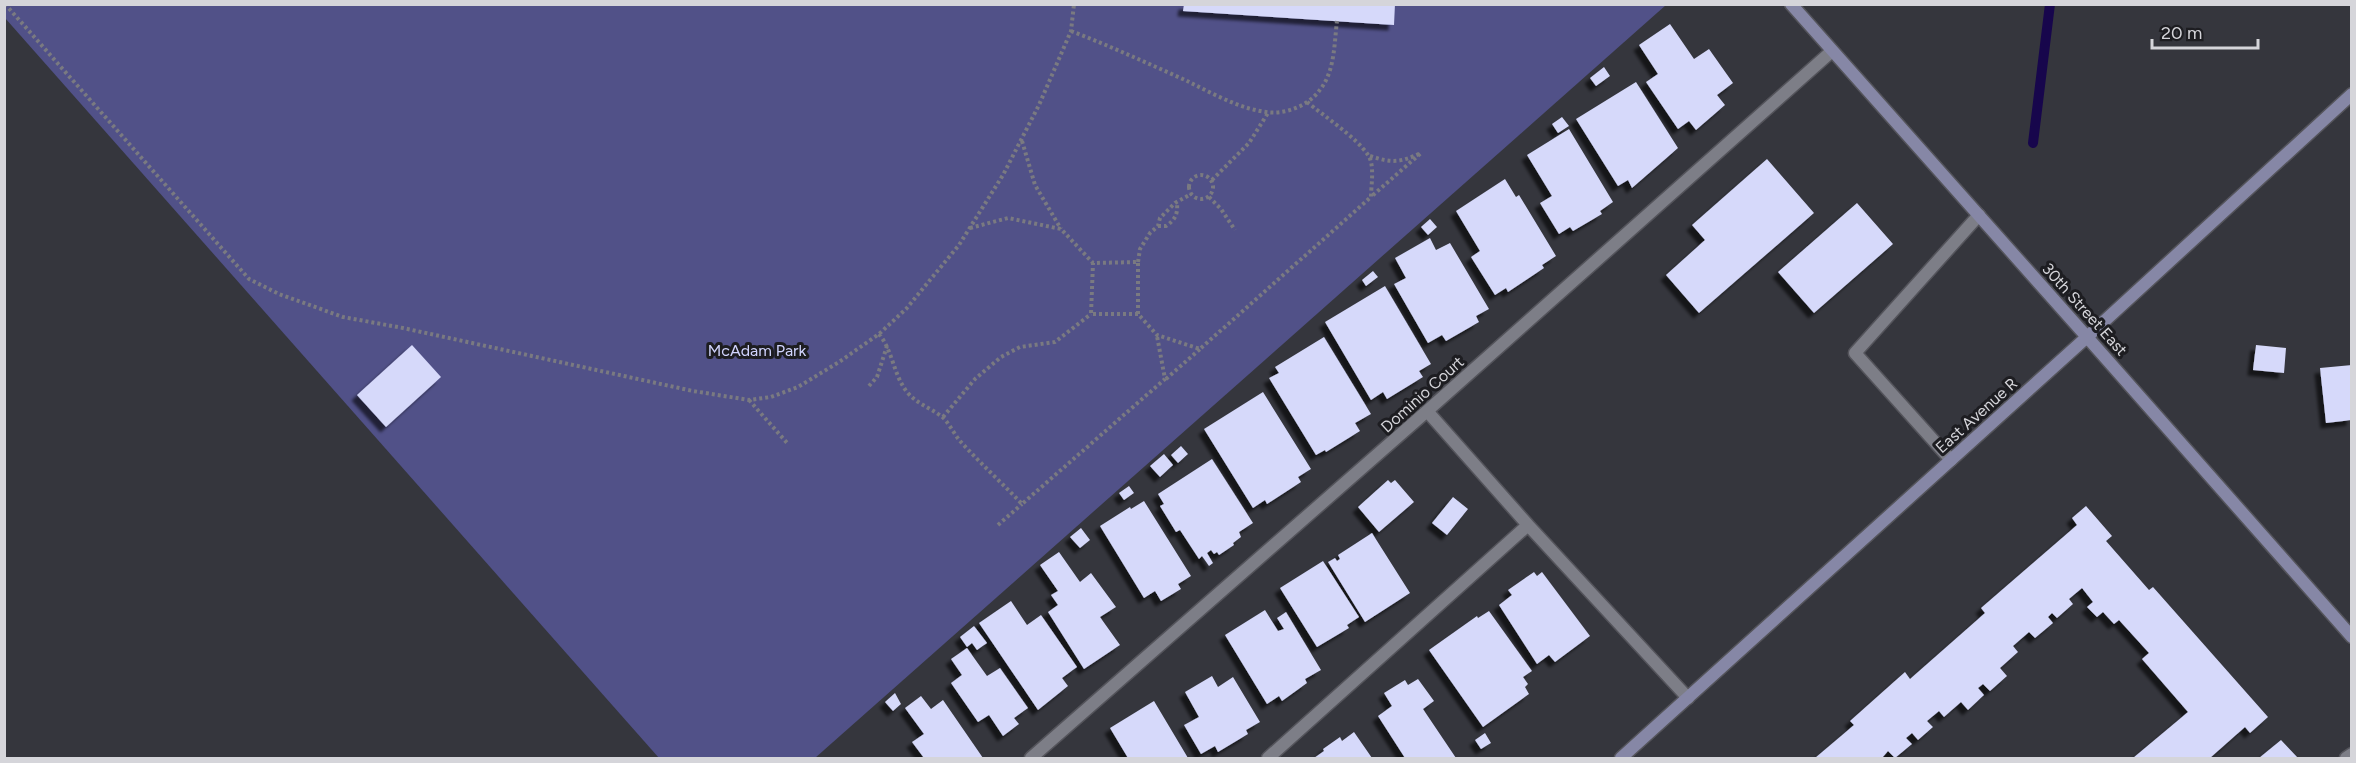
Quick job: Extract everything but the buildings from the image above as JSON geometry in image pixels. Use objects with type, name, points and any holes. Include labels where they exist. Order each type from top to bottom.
[{"type":"main road","name":"30th Street East","points":[[1791,4],[2352,637]]},
{"type":"main road","name":"East Avenue R","points":[[1621,759],[2088,337],[2352,94]]},
{"type":"street","name":"Dominio Court","points":[[1031,759],[1832,51]]},
{"type":"street","points":[[1951,460],[1855,353],[1979,214]]},
{"type":"street","points":[[1427,411],[1528,525],[1688,698]]},
{"type":"street","points":[[1268,759],[1528,525]]},
{"type":"street","points":[[2346,759],[2352,754]]},
{"type":"path","points":[[6,4],[249,279],[279,294],[343,317],[693,391],[749,400],[771,397],[798,387],[839,363],[879,334],[906,309],[930,281],[970,228],[1004,176],[1071,32],[1074,4]]},
{"type":"path","points":[[1071,32],[1114,47],[1210,92],[1254,110],[1268,113],[1289,110],[1307,102],[1319,92],[1329,73],[1337,21]]},
{"type":"path","points":[[998,525],[1421,153],[1401,162],[1387,162],[1370,156],[1307,102]]},
{"type":"path","points":[[1212,180],[1249,143],[1268,113]]},
{"type":"path","points":[[1022,139],[1035,185],[1061,229],[1093,263],[1091,314]]},
{"type":"path","points":[[1370,156],[1371,197]]},
{"type":"path","points":[[1198,175],[1212,180],[1214,189],[1209,197],[1196,198],[1191,194],[1189,186],[1192,179],[1198,175]]},
{"type":"path","points":[[1191,194],[1160,218],[1158,226],[1140,249],[1138,314],[1157,335],[1200,349]]},
{"type":"path","points":[[1209,197],[1221,209],[1235,230]]},
{"type":"path","points":[[1158,226],[1166,226],[1172,222],[1176,217],[1177,203]]},
{"type":"path","points":[[970,228],[1008,218],[1061,229]]},
{"type":"path","points":[[1093,263],[1138,262]]},
{"type":"path","points":[[943,417],[975,379],[1001,357],[1020,347],[1055,342],[1091,314],[1138,314]]},
{"type":"path","points":[[879,334],[887,345],[898,378],[906,390],[923,406],[943,417],[951,432],[981,465],[1022,504]]},
{"type":"path","points":[[1157,335],[1165,379]]},
{"type":"path","points":[[869,386],[878,377],[887,345]]},
{"type":"path","points":[[749,400],[788,444]]},
{"type":"green space","name":"McAdam Park","points":[[4,5],[1666,5],[815,758],[659,758],[5,18]]},
{"type":"waterway","points":[[2033,143],[2050,4]]}]
